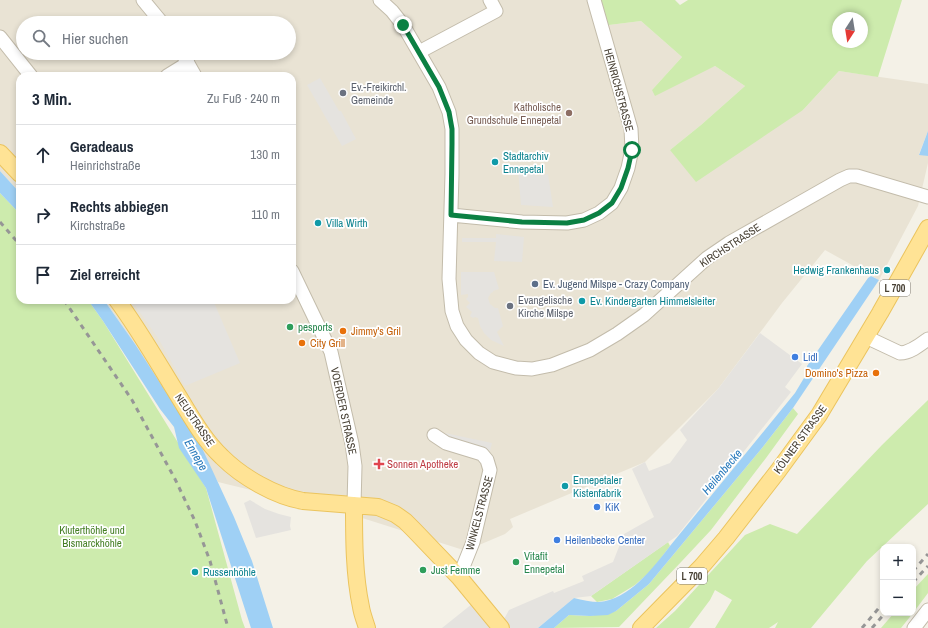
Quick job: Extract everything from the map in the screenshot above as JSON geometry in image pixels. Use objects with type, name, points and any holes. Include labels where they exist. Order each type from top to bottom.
[{"type":"main road","points":[[0,153],[16,170]]},
{"type":"main road","name":"KÖLNER STRASSE","points":[[641,628],[702,566],[740,521],[819,415],[880,314],[928,228]]},
{"type":"main road","name":"NEUSTRASSE","points":[[120,304],[132,319],[198,427],[207,440],[230,465],[270,490],[292,499],[354,505]]},
{"type":"main road","points":[[367,628],[361,608],[355,566],[354,505],[378,507],[395,514],[405,521],[459,577],[501,628]]},
{"type":"street","points":[[143,0],[156,16]]},
{"type":"street","name":"KIRCHSTRASSE","points":[[380,0],[392,11],[403,25],[439,87],[449,112],[452,129],[449,279],[452,311],[457,326],[466,340],[479,353],[494,362],[516,368],[532,369],[552,365],[590,350],[644,315],[706,258],[729,243],[849,176],[857,176],[928,197]]},
{"type":"street","points":[[419,52],[496,11],[490,0]]},
{"type":"street","name":"HEINRICHSTRASSE","points":[[451,215],[515,222],[567,223],[584,220],[599,213],[612,203],[621,188],[628,168],[632,150],[631,129],[594,0]]},
{"type":"street","points":[[0,37],[16,57]]},
{"type":"street","points":[[18,60],[28,72]]},
{"type":"street","points":[[171,72],[183,60]]},
{"type":"street","points":[[186,60],[193,72]]},
{"type":"street","name":"VOERDER STRASSE","points":[[296,279],[331,352],[352,444],[355,466],[354,505]]},
{"type":"street","points":[[866,337],[900,354],[909,351],[928,339]]},
{"type":"street","name":"WINKELSTRASSE","points":[[434,435],[446,443],[482,454],[487,460],[490,470],[473,542],[459,577]]},
{"type":"street","points":[[914,628],[928,610]]},
{"type":"shaded area","points":[[0,0],[593,0],[601,26],[641,21],[682,57],[652,90],[715,66],[745,86],[670,150],[803,110],[839,71],[928,84],[928,131],[919,154],[928,156],[928,163],[918,206],[879,280],[825,250],[782,303],[718,389],[645,462],[510,519],[513,527],[505,534],[479,545],[476,554],[318,504],[218,482],[135,344],[107,304],[296,304],[296,72],[16,72],[16,189],[0,171]]},
{"type":"shaded area","points":[[320,78],[339,111],[341,111],[356,139],[342,146],[307,85]]},
{"type":"shaded area","points":[[536,169],[537,176],[548,174],[553,207],[521,205],[518,170]]},
{"type":"shaded area","points":[[496,234],[524,237],[522,262],[494,261],[496,242],[462,242],[462,238],[496,238]]},
{"type":"shaded area","points":[[461,272],[494,272],[499,289],[493,291],[488,298],[490,304],[495,308],[498,308],[503,326],[497,332],[504,346],[491,340],[484,333],[478,318],[473,318],[470,316],[472,312],[466,307],[470,303],[466,299],[468,294],[461,295]]},
{"type":"shaded area","points":[[134,304],[215,304],[240,363],[185,386],[158,338]]},
{"type":"shaded area","points":[[760,333],[802,364],[785,387],[791,392],[677,536],[591,596],[574,598],[538,628],[510,628],[503,621],[509,610],[553,591],[554,593],[584,581],[582,576],[613,562],[624,534],[654,517],[632,469],[645,462],[649,471],[670,463],[687,440],[680,430],[718,389]]},
{"type":"shaded area","points":[[445,433],[492,443],[490,451],[444,440]]},
{"type":"shaded area","points":[[250,500],[265,509],[291,517],[291,530],[256,538],[244,503]]},
{"type":"shaded area","points":[[472,604],[493,628],[442,628]]},
{"type":"green space","points":[[593,0],[675,0],[680,5],[688,0],[902,0],[878,77],[839,71],[803,110],[696,182],[670,150],[745,86],[715,66],[655,96],[652,90],[682,57],[641,21],[601,26]]},
{"type":"green space","name":"Kluterthöhle und Bismarckhöhle","points":[[0,193],[16,210],[16,304],[91,304],[103,321],[206,488],[245,628],[0,628]]},
{"type":"green space","points":[[928,400],[928,504],[885,544],[880,544],[880,549],[867,561],[811,628],[775,628],[778,622],[769,628],[715,628],[732,600],[715,590],[710,600],[689,628],[656,628],[675,611],[745,535],[770,524],[797,534],[882,445]]},
{"type":"green space","points":[[793,408],[798,414],[711,530],[619,627],[554,628],[569,615],[590,616],[616,611],[649,584],[762,448]]},
{"type":"green space","points":[[668,542],[670,546],[652,570],[635,585],[612,599],[597,602],[591,596]]},
{"type":"green space","points":[[928,574],[928,593],[916,609],[916,587]]},
{"type":"green space","points":[[891,616],[911,616],[901,628],[881,628]]},
{"type":"water","points":[[928,131],[928,156],[919,155]]},
{"type":"water","points":[[0,171],[16,189],[16,210],[0,193]]},
{"type":"water","points":[[871,276],[879,280],[793,408],[762,448],[649,584],[616,611],[608,615],[569,615],[554,628],[538,628],[574,598],[596,602],[610,600],[630,589],[648,573],[795,393],[807,373],[807,366],[868,278]]},
{"type":"water","name":"Ennepe","points":[[91,304],[107,304],[135,344],[202,448],[234,517],[252,561],[273,628],[251,628],[206,488],[179,448],[174,427],[160,409]]},
{"type":"railway","points":[[0,222],[16,240]]},
{"type":"railway","points":[[67,304],[132,400],[175,479],[195,521],[210,561],[228,628]]},
{"type":"railway","points":[[916,568],[928,554]]},
{"type":"railway","points":[[915,580],[928,566]]},
{"type":"railway","points":[[862,628],[880,607]]},
{"type":"railway","points":[[872,628],[882,616]]},
{"type":"place","name":"Ev.-Freikirchl. Gemeinde","points":[[343,93]]},
{"type":"place","name":"Katholische Grundschule Ennepetal","points":[[569,113]]},
{"type":"place","name":"Stadtarchiv Ennepetal","points":[[495,162]]},
{"type":"place","name":"Villa Wirth","points":[[318,223]]},
{"type":"place","name":"Hedwig Frankenhaus","points":[[887,270]]},
{"type":"place","name":"Ev. Jugend Milspe - Crazy Company","points":[[535,284]]},
{"type":"place","name":"Ev. Kindergarten Himmelsleiter","points":[[582,301]]},
{"type":"place","name":"Evangelische Kirche Milspe","points":[[510,306]]},
{"type":"place","name":"pesports","points":[[290,327]]},
{"type":"place","name":"Jimmy's Gril","points":[[343,331]]},
{"type":"place","name":"City Grill","points":[[302,343]]},
{"type":"place","name":"Lidl","points":[[795,357]]},
{"type":"place","name":"Domino's Pizza","points":[[876,373]]},
{"type":"place","name":"Sonnen Apotheke","points":[[379,464]]},
{"type":"place","name":"Ennepetaler Kistenfabrik","points":[[565,486]]},
{"type":"place","name":"KiK","points":[[597,507]]},
{"type":"place","name":"Heilenbecke Center","points":[[557,540]]},
{"type":"place","name":"Vitafit Ennepetal","points":[[516,562]]},
{"type":"place","name":"Just Femme","points":[[423,570]]},
{"type":"place","name":"Russenhöhle","points":[[195,572]]},
{"type":"route","points":[[403,25],[439,87],[449,112],[452,129],[451,215],[522,222],[567,223],[584,220],[599,213],[612,203],[621,188],[632,150]]},
{"type":"water label","name":"Heilenbecke","points":[[722,472]]}]
